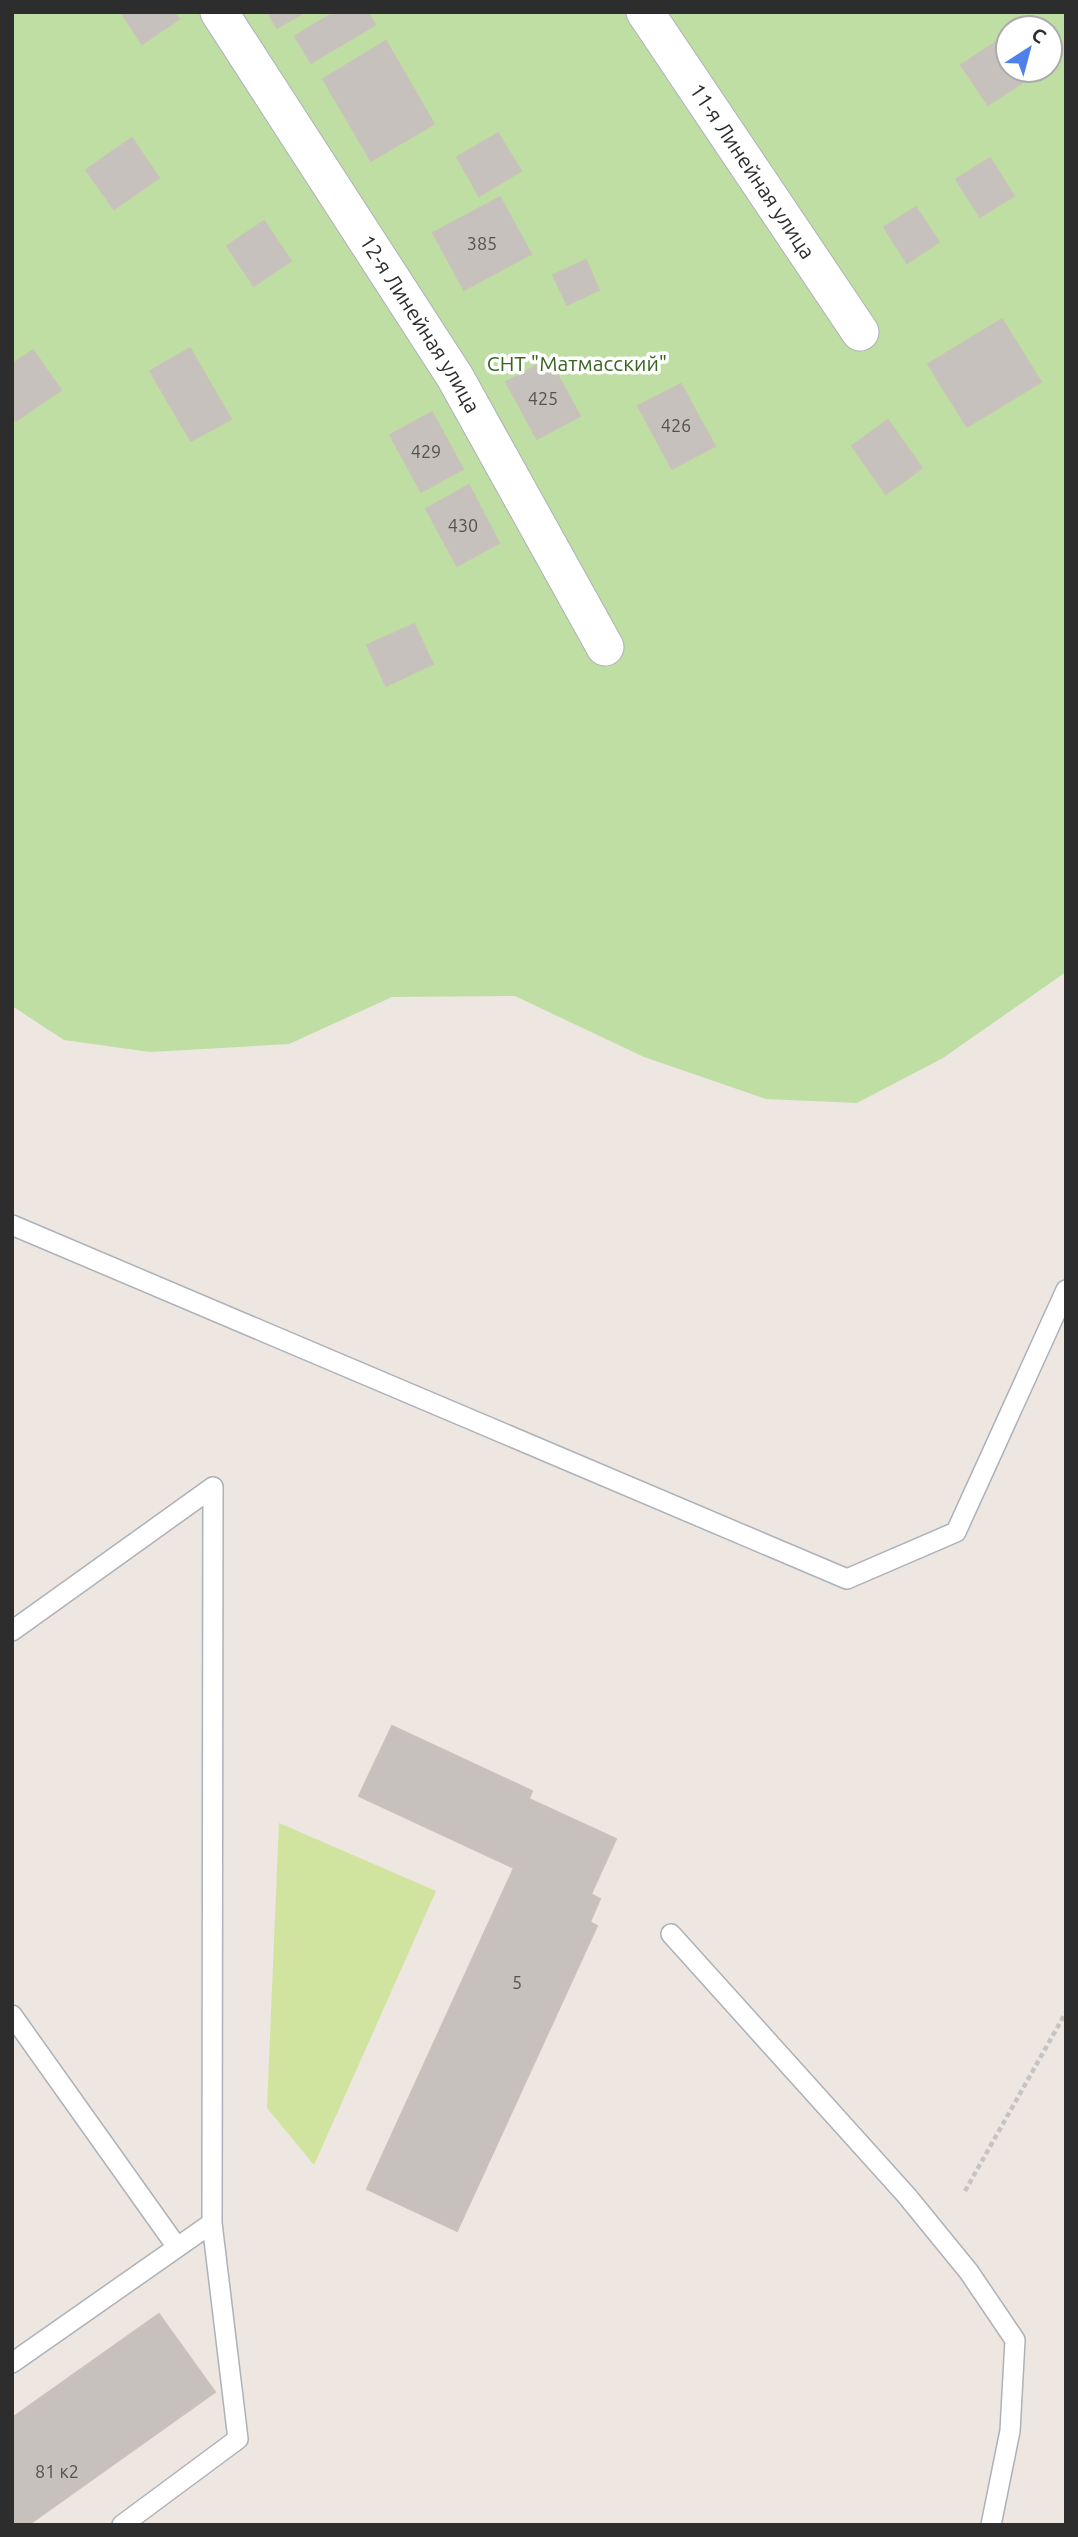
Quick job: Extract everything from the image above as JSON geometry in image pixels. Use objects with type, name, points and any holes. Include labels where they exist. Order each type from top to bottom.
[{"type":"street","name":"12-я Линейная улица","points":[[219,12],[455,377],[605,647]]},
{"type":"street","name":"11-я Линейная улица","points":[[645,12],[860,332]]},
{"type":"lane","points":[[12,1225],[847,1579],[957,1532],[1066,1290]]},
{"type":"lane","points":[[12,1631],[213,1487],[212,2223],[238,2439],[122,2525]]},
{"type":"lane","points":[[671,1934],[907,2196],[969,2272],[1015,2340],[1010,2431],[991,2525]]},
{"type":"lane","points":[[12,2015],[177,2247]]},
{"type":"lane","points":[[12,2362],[212,2223]]},
{"type":"path","points":[[965,2191],[1066,2012]]},
{"type":"green space","name":"СНТ \"Матмасский\"","points":[[12,12],[1066,12],[1066,972],[943,1058],[857,1103],[766,1099],[644,1057],[515,996],[392,997],[289,1044],[150,1052],[64,1040],[12,1006]]},
{"type":"green space","points":[[279,1823],[436,1891],[314,2165],[267,2108]]},
{"type":"building","points":[[121,12],[174,12],[179,19],[142,44]]},
{"type":"building","points":[[268,12],[305,12],[277,28]]},
{"type":"building","points":[[335,12],[368,12],[375,25],[311,63],[295,36]]},
{"type":"building","points":[[386,41],[434,124],[371,161],[323,79]]},
{"type":"building","points":[[994,43],[994,84],[1020,84],[988,105],[961,65]]},
{"type":"building","points":[[498,133],[521,171],[479,196],[457,157]]},
{"type":"building","points":[[132,138],[159,178],[114,209],[86,170]]},
{"type":"building","points":[[990,158],[1014,196],[980,217],[956,179]]},
{"type":"building","points":[[500,197],[531,254],[464,290],[433,233]]},
{"type":"building","points":[[916,207],[939,242],[907,263],[884,227]]},
{"type":"building","points":[[264,221],[291,261],[254,286],[227,246]]},
{"type":"building","points":[[586,260],[599,290],[567,305],[553,275]]},
{"type":"building","points":[[1002,319],[1041,382],[967,427],[928,364]]},
{"type":"building","points":[[190,348],[231,419],[191,441],[150,371]]},
{"type":"building","points":[[33,350],[61,390],[16,421],[12,416],[12,364]]},
{"type":"building","points":[[549,359],[580,416],[537,439],[506,382]]},
{"type":"building","points":[[681,384],[715,446],[672,469],[638,406]]},
{"type":"building","points":[[432,412],[463,469],[421,492],[390,435]]},
{"type":"building","points":[[888,420],[922,468],[886,494],[852,446]]},
{"type":"building","points":[[469,485],[499,543],[457,566],[426,509]]},
{"type":"building","points":[[414,624],[433,664],[386,686],[367,645]]},
{"type":"building","points":[[392,1726],[532,1791],[529,1799],[616,1839],[591,1894],[600,1899],[590,1922],[597,1926],[457,2231],[367,2189],[514,1868],[359,1796]]},
{"type":"building","points":[[159,2314],[215,2392],[28,2525],[12,2525],[12,2418]]}]
